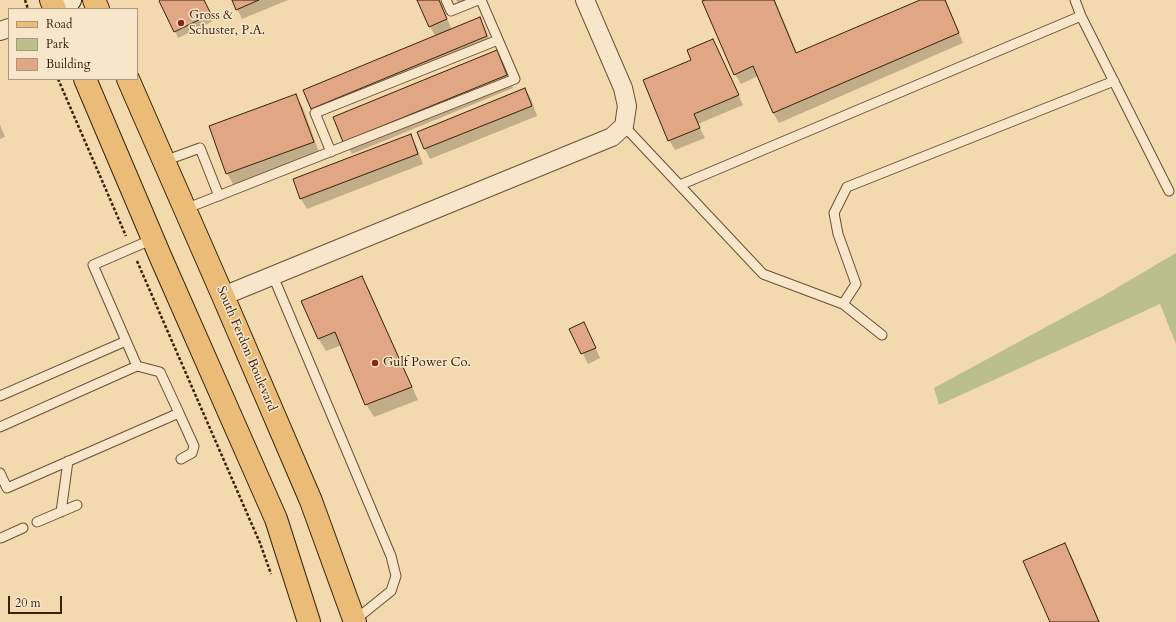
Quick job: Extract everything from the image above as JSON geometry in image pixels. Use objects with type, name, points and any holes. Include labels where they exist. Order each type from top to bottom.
[{"type":"main road","points":[[85,80],[153,239],[276,519],[309,622]]},
{"type":"main road","name":"South Ferdon Boulevard","points":[[128,80],[311,501],[353,622]]},
{"type":"street","points":[[223,296],[618,131],[627,106],[623,88],[585,0]]},
{"type":"lane","points":[[185,209],[515,79],[479,0],[451,11],[446,0]]},
{"type":"lane","points":[[1075,0],[1169,191]]},
{"type":"lane","points":[[680,185],[1082,16]]},
{"type":"lane","points":[[331,152],[315,113],[498,40]]},
{"type":"lane","points":[[843,304],[856,284],[838,234],[834,213],[847,187],[1114,81]]},
{"type":"lane","points":[[618,131],[680,185],[763,274],[843,304],[882,335]]},
{"type":"lane","points":[[164,161],[200,148],[219,196]]},
{"type":"lane","points":[[137,366],[93,265],[153,239]]},
{"type":"lane","points":[[273,276],[391,556],[396,576],[391,591],[353,622]]},
{"type":"lane","points":[[0,396],[126,341]]},
{"type":"lane","points":[[0,427],[137,366],[160,372],[194,446],[192,453],[181,459]]},
{"type":"lane","points":[[0,474],[7,488],[179,413]]},
{"type":"lane","points":[[61,512],[68,461]]},
{"type":"lane","points":[[37,522],[77,505]]},
{"type":"lane","points":[[0,538],[23,528]]},
{"type":"path","points":[[58,80],[260,543],[272,579]]},
{"type":"green space","points":[[1176,253],[1176,344],[1160,304],[939,405],[934,388],[1103,296]]},
{"type":"building","name":"Gross & Schuster, P.A.","points":[[204,0],[211,14],[174,32],[159,1]]},
{"type":"building","points":[[232,0],[259,0],[236,10]]},
{"type":"building","points":[[417,0],[439,0],[447,19],[429,27]]},
{"type":"building","points":[[774,0],[796,53],[920,0],[945,0],[959,33],[773,113],[753,66],[734,75],[702,1]]},
{"type":"building","points":[[480,17],[487,36],[311,109],[303,90]]},
{"type":"building","points":[[713,39],[739,95],[694,114],[700,128],[668,141],[643,80],[691,60],[687,50]]},
{"type":"building","points":[[497,50],[507,75],[343,142],[333,117]]},
{"type":"building","points":[[525,88],[532,106],[424,149],[417,132]]},
{"type":"building","points":[[296,94],[314,142],[226,174],[209,126]]},
{"type":"building","points":[[411,134],[418,154],[300,199],[293,179]]},
{"type":"building","name":"Gulf Power Co.","points":[[362,276],[412,387],[365,405],[335,332],[318,339],[301,301]]},
{"type":"building","points":[[584,322],[596,348],[581,354],[569,329]]},
{"type":"building","points":[[1065,543],[1099,622],[1050,622],[1023,561]]},
{"type":"place","name":"Gross & Schuster, P.A.","points":[[181,23]]},
{"type":"place","name":"Gulf Power Co.","points":[[375,363]]}]
